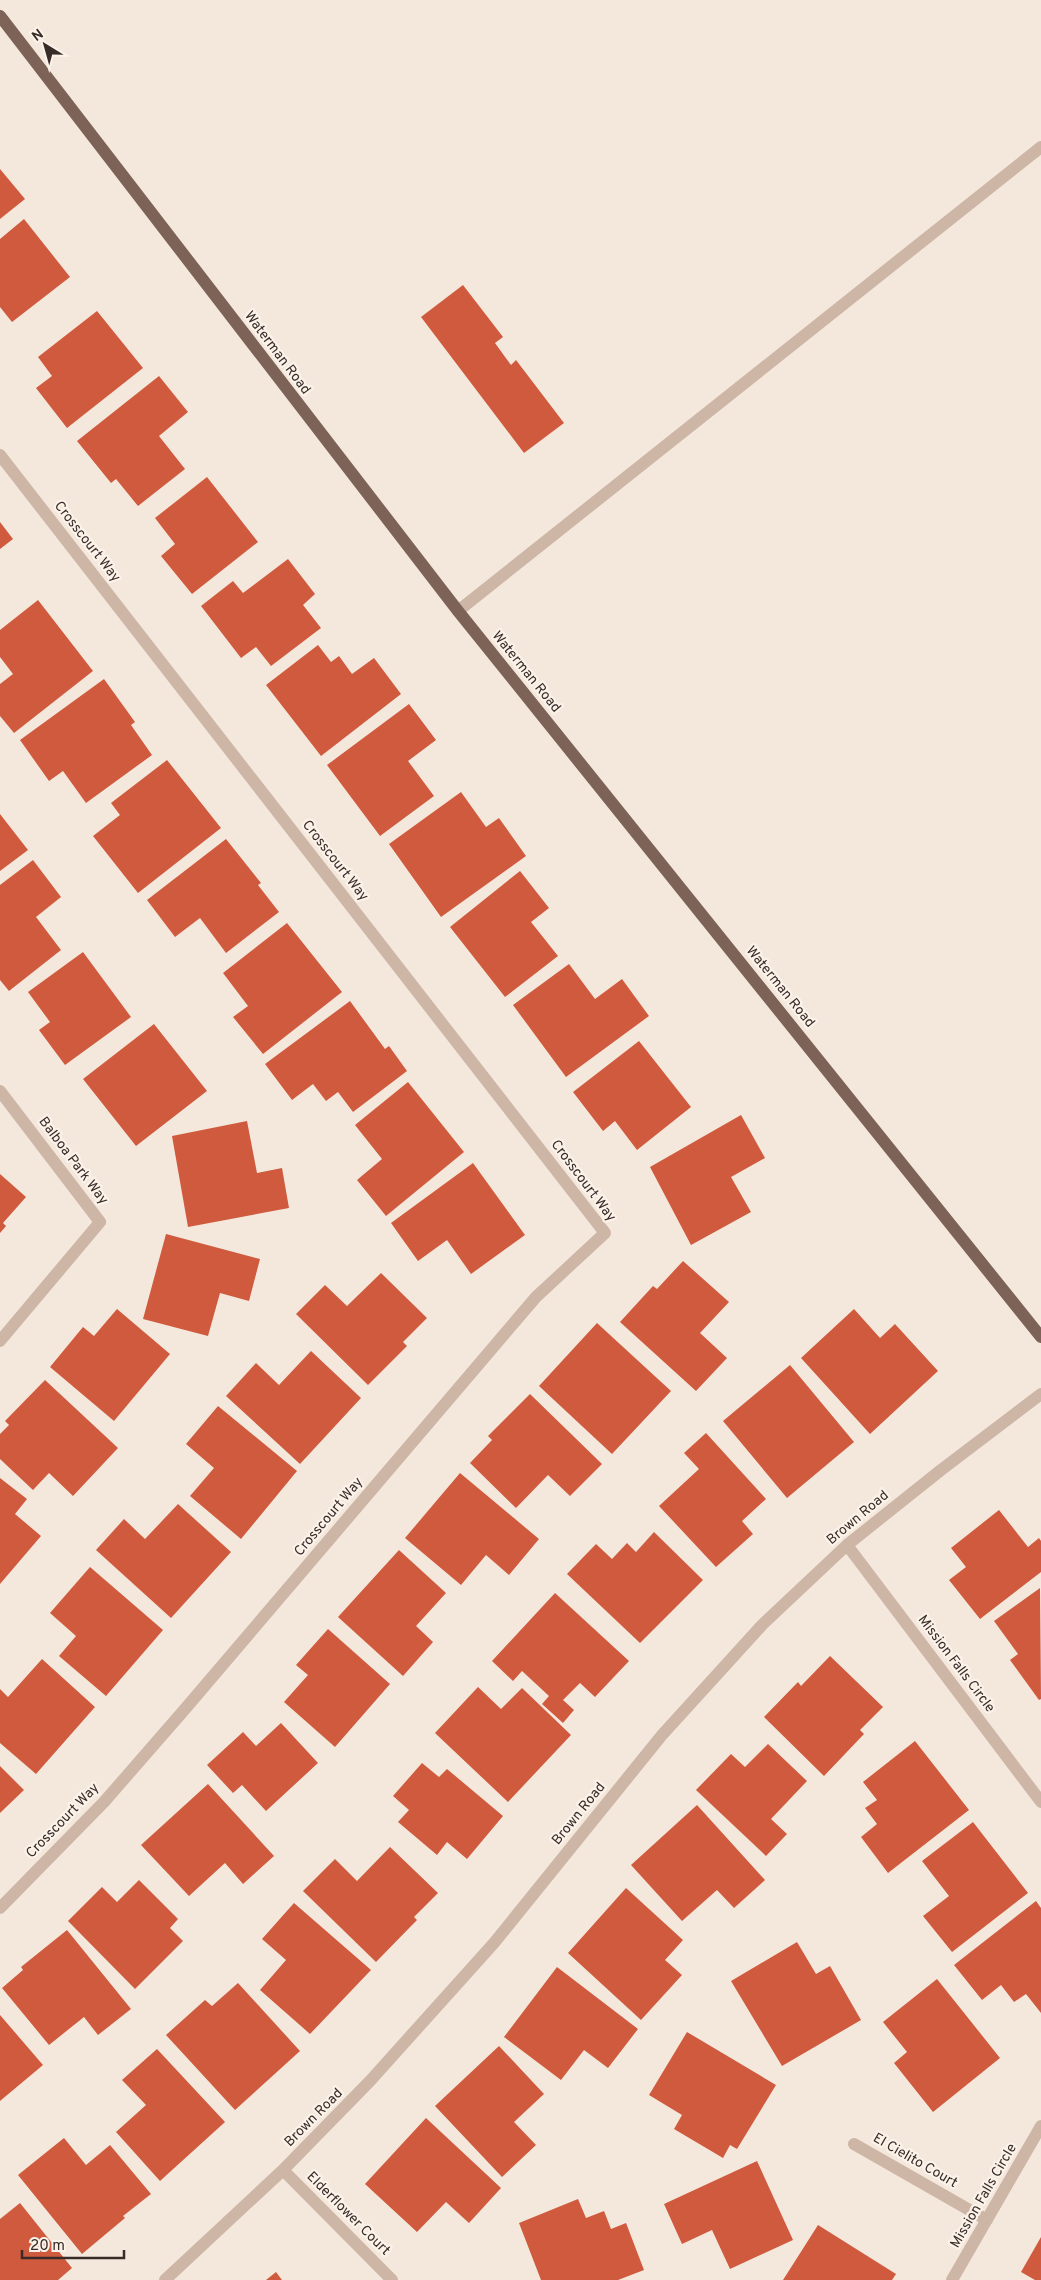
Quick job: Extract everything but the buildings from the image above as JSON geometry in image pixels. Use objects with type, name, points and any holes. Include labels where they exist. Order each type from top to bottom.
[{"type":"main road","name":"Waterman Road","points":[[0,16],[458,611],[1041,1337]]},
{"type":"street","points":[[458,611],[1041,147]]},
{"type":"street","name":"Crosscourt Way","points":[[0,455],[605,1232],[536,1297],[104,1802],[0,1908]]},
{"type":"street","name":"Balboa Park Way","points":[[0,1091],[100,1222],[0,1341]]},
{"type":"street","name":"Brown Road","points":[[165,2280],[283,2170],[370,2081],[494,1943],[662,1735],[762,1625],[847,1545],[1041,1394]]},
{"type":"street","name":"Mission Falls Circle","points":[[847,1545],[1041,1802]]},
{"type":"street","name":"Mission Falls Circle","points":[[952,2280],[1041,2126]]},
{"type":"street","name":"El Cielito Court","points":[[854,2144],[987,2220]]},
{"type":"street","name":"Elderflower Court","points":[[283,2170],[392,2280]]}]
